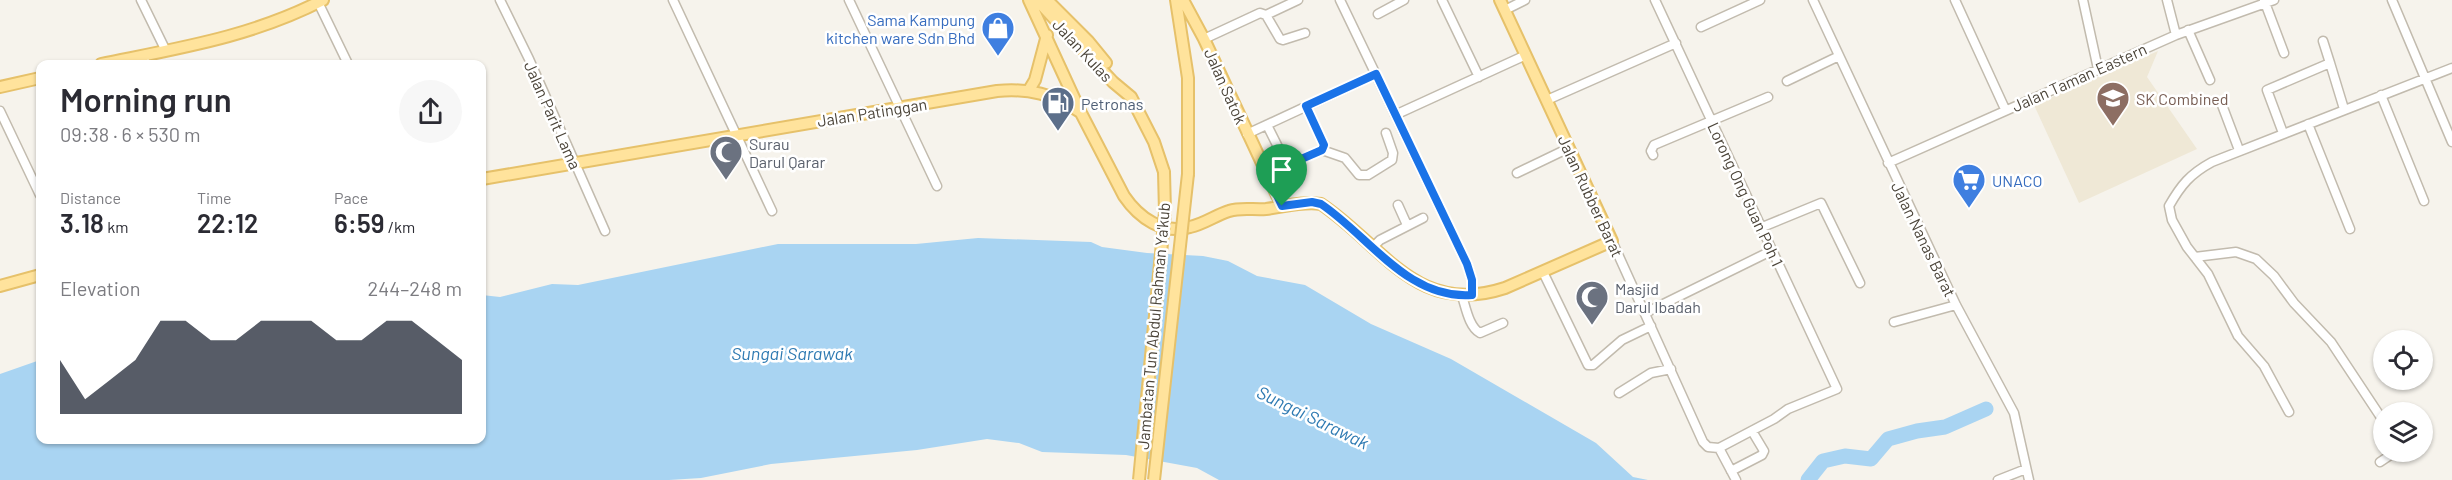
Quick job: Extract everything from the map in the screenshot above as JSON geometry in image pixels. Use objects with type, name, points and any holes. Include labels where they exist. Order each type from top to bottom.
[{"type":"main road","name":"Jalan Kulas","points":[[1029,0],[1081,113],[1132,209],[1155,224],[1173,229],[1189,228],[1228,211],[1312,202],[1321,204],[1398,269],[1424,286],[1445,293],[1467,295]]},
{"type":"main road","name":"Jalan Kulas","points":[[1037,0],[1113,82],[1131,97]]},
{"type":"main road","name":"Jalan Kulas","points":[[1047,0],[1088,41],[1131,97],[1154,142],[1164,172]]},
{"type":"main road","name":"Jalan Satok","points":[[1176,0],[1188,78],[1188,174]]},
{"type":"main road","name":"Jalan Satok","points":[[1183,0],[1204,39],[1282,206]]},
{"type":"main road","points":[[145,60],[165,49],[200,45],[256,30],[320,1]]},
{"type":"main road","name":"Jalan Rubber Barat","points":[[1503,5],[1612,241]]},
{"type":"main road","points":[[1029,90],[1035,80],[1047,35]]},
{"type":"main road","points":[[0,87],[36,79]]},
{"type":"main road","name":"Jalan Patinggan","points":[[486,178],[978,94],[1029,90],[1068,104],[1081,113]]},
{"type":"main road","name":"Jambatan Tun Abdul Rahman Ya'kub","points":[[1139,480],[1165,212],[1164,172]]},
{"type":"main road","name":"Jambatan Tun Abdul Rahman Ya'kub","points":[[1154,480],[1188,174]]},
{"type":"main road","points":[[1467,295],[1505,288],[1612,241]]},
{"type":"main road","points":[[0,286],[36,276]]},
{"type":"street","points":[[141,0],[165,49]]},
{"type":"street","name":"Jalan Parit Lama","points":[[500,0],[529,59],[605,231]]},
{"type":"street","points":[[673,0],[772,211]]},
{"type":"street","points":[[849,0],[937,186]]},
{"type":"street","points":[[1266,15],[1298,0]]},
{"type":"street","points":[[1340,0],[1467,264],[1472,280],[1467,295],[1473,327],[1480,333],[1503,323]]},
{"type":"street","points":[[1378,14],[1404,0]]},
{"type":"street","points":[[1442,0],[1479,77]]},
{"type":"street","points":[[1503,5],[1525,0]]},
{"type":"street","name":"Lorong Ong Guan Poh 1","points":[[1655,0],[1837,389],[1788,408],[1752,431]]},
{"type":"street","points":[[1701,27],[1760,0]]},
{"type":"street","name":"Jalan Nanas Barat","points":[[1813,0],[1956,305],[2014,413],[2029,480]]},
{"type":"street","points":[[1955,0],[2005,109]]},
{"type":"street","points":[[2083,0],[2098,69]]},
{"type":"street","points":[[2167,0],[2176,34]]},
{"type":"street","name":"Jalan Taman Eastern","points":[[1888,163],[2176,34],[2265,1],[2274,0]]},
{"type":"street","points":[[2392,0],[2452,142]]},
{"type":"street","points":[[320,1],[346,60]]},
{"type":"street","points":[[2265,1],[2284,53]]},
{"type":"street","points":[[1204,39],[1260,13],[1266,15],[1280,39],[1305,33]]},
{"type":"street","points":[[2188,30],[2210,80]]},
{"type":"street","points":[[2323,41],[2344,109]]},
{"type":"street","points":[[1547,100],[1676,44]]},
{"type":"street","points":[[1395,115],[1526,55]]},
{"type":"street","points":[[1787,81],[1839,56]]},
{"type":"street","points":[[2283,132],[2267,90],[2330,63]]},
{"type":"street","points":[[2289,412],[2264,366],[2238,336],[2208,274],[2172,220],[2169,207],[2180,187],[2195,171],[2283,132],[2452,68]]},
{"type":"street","points":[[1247,134],[1376,74]]},
{"type":"street","points":[[2381,95],[2424,201]]},
{"type":"street","points":[[1653,155],[1654,145],[1768,97]]},
{"type":"street","points":[[2222,105],[2239,150]]},
{"type":"street","points":[[1306,106],[1324,145],[1322,150]]},
{"type":"street","points":[[0,111],[36,187]]},
{"type":"street","points":[[2308,124],[2350,229]]},
{"type":"street","points":[[1267,125],[1286,164]]},
{"type":"street","points":[[1267,174],[1322,150],[1345,158],[1359,175],[1368,174],[1392,160],[1393,153],[1386,133]]},
{"type":"street","points":[[1517,173],[1569,148]]},
{"type":"street","points":[[1760,228],[1821,203],[1860,283]]},
{"type":"street","points":[[1398,205],[1407,225]]},
{"type":"street","points":[[1373,247],[1380,240],[1423,218]]},
{"type":"street","name":"Jalan Rubber Barat","points":[[1612,241],[1703,442],[1708,447],[1719,448]]},
{"type":"street","points":[[1645,313],[1771,251]]},
{"type":"street","points":[[2195,257],[2236,252],[2256,259],[2274,276],[2294,303],[2331,342],[2373,405]]},
{"type":"street","points":[[1543,272],[1588,365],[1593,365],[1627,337],[1652,326]]},
{"type":"street","points":[[1894,322],[1956,305]]},
{"type":"street","points":[[1619,393],[1650,373],[1671,369]]},
{"type":"street","points":[[1731,471],[1762,455],[1764,451],[1752,431],[1719,448],[1731,471],[1736,480]]},
{"type":"street","points":[[1998,480],[2026,469]]},
{"type":"shaded area","name":"SK Combined","points":[[2158,51],[2147,77],[2197,149],[2079,203],[2034,105]]},
{"type":"water","name":"Sungai Sarawak","points":[[978,238],[1091,242],[1102,247],[1147,253],[1203,256],[1228,261],[1257,276],[1305,285],[1371,324],[1451,359],[1596,443],[1633,477],[1648,480],[1219,480],[1197,468],[1126,455],[1042,452],[1019,443],[987,439],[917,450],[771,464],[701,478],[669,480],[0,480],[0,374],[36,361],[36,444],[486,444],[486,295],[500,297],[552,284],[578,285],[778,244],[916,244]]},
{"type":"waterway","points":[[1808,480],[1823,461],[1845,456],[1871,459],[1888,439],[1917,431],[1945,427],[1986,409]]},
{"type":"place","name":"Sama Kampung kitchen ware Sdn Bhd","points":[[998,57]]},
{"type":"place","name":"SK Combined","points":[[2113,127]]},
{"type":"place","name":"Petronas","points":[[1058,132]]},
{"type":"place","name":"Surau Darul Qarar","points":[[726,181]]},
{"type":"place","name":"UNACO","points":[[1969,209]]},
{"type":"place","name":"Masjid Darul Ibadah","points":[[1592,326]]},
{"type":"route","points":[[1376,74],[1467,264],[1472,280],[1472,295],[1445,293],[1424,286],[1410,278],[1321,204],[1312,202],[1282,206],[1267,174],[1322,150],[1324,145],[1306,106],[1376,74]]}]
